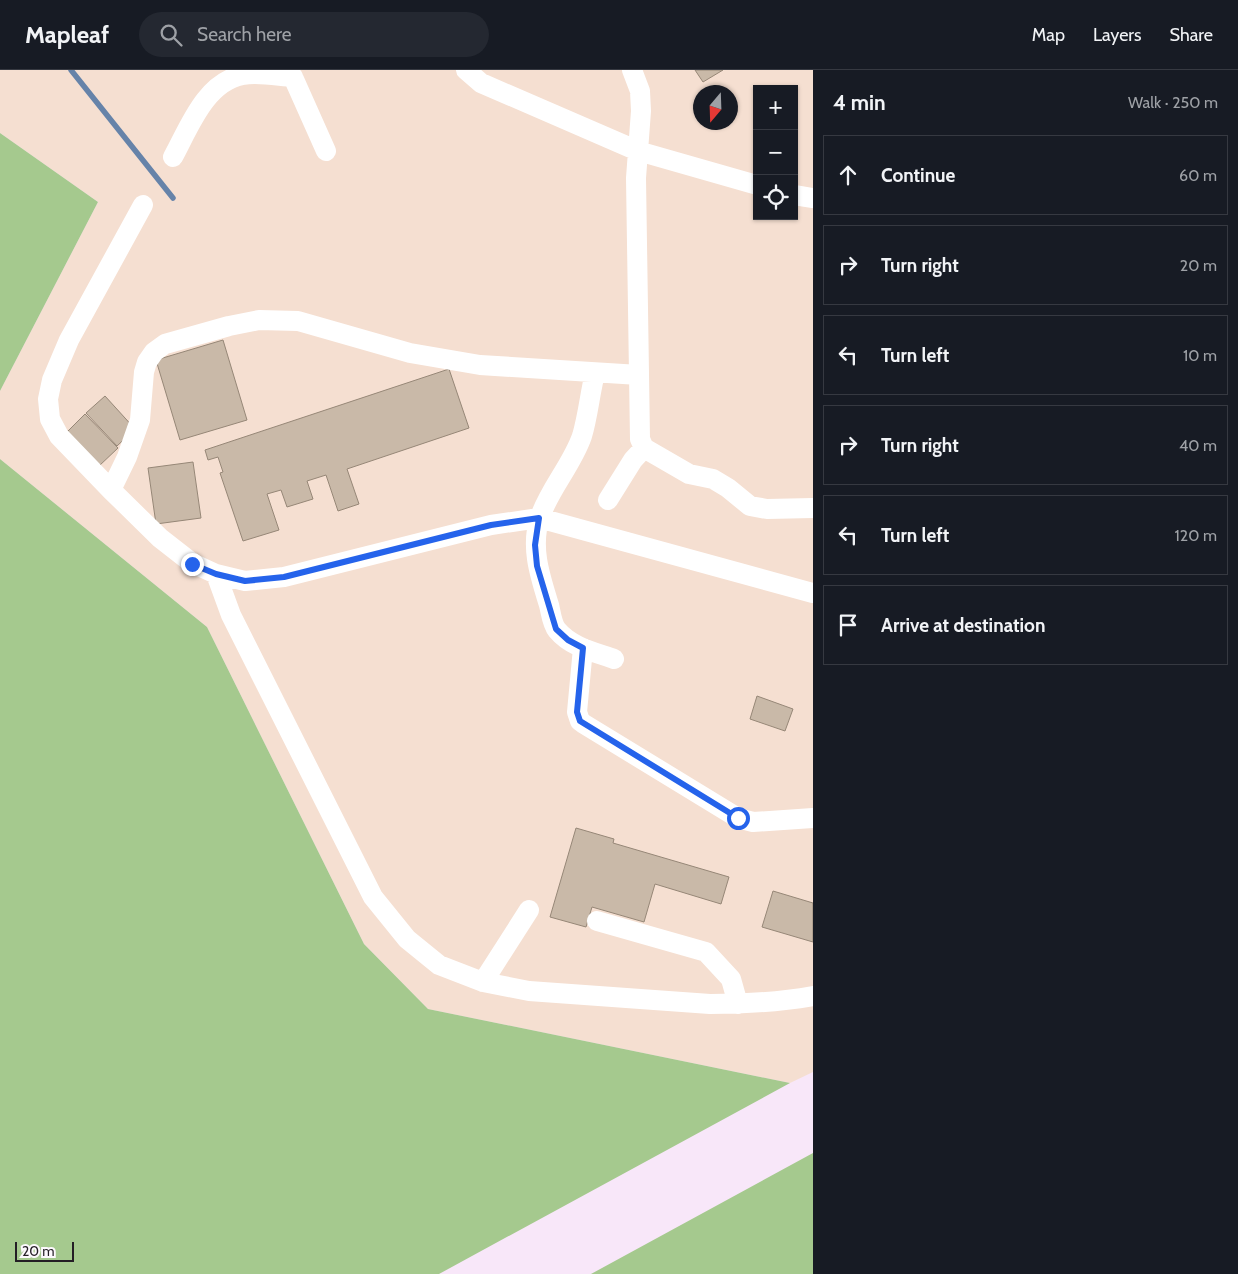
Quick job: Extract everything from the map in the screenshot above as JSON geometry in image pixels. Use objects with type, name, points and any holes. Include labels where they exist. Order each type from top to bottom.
[{"type":"lane","points":[[466,70],[481,83],[638,151],[753,183]]},
{"type":"lane","points":[[632,70],[640,91],[636,178],[640,438],[644,448],[689,474],[713,479],[728,488],[750,506],[767,509],[813,508]]},
{"type":"lane","points":[[173,157],[203,103],[214,89],[226,80],[244,74],[295,74],[326,151]]},
{"type":"lane","points":[[798,195],[813,198]]},
{"type":"lane","points":[[143,205],[69,340],[52,380],[48,399],[50,419],[59,436],[111,490],[192,564],[216,574],[245,581],[284,577],[491,525],[539,518],[813,593]]},
{"type":"lane","points":[[111,490],[128,457],[140,420],[146,362],[154,352],[165,344],[229,326],[260,320],[298,321],[410,353],[480,365],[639,375]]},
{"type":"lane","points":[[595,373],[582,435],[573,456],[548,497],[539,518],[535,545],[537,566],[556,629],[568,640],[583,648],[614,659]]},
{"type":"lane","points":[[608,500],[633,460],[644,448]]},
{"type":"lane","points":[[216,574],[231,615],[373,897],[407,939],[439,965],[483,982],[529,991],[710,1004],[738,1004],[813,996]]},
{"type":"lane","points":[[583,648],[577,712],[580,721],[584,724],[738,818],[753,822],[813,818]]},
{"type":"lane","points":[[483,982],[529,910]]},
{"type":"lane","points":[[598,921],[706,952],[731,979],[738,1004]]},
{"type":"shaded area","points":[[0,70],[813,70],[813,1072],[790,1083],[428,1009],[364,944],[207,627],[0,459],[0,391],[98,202],[0,133]]},
{"type":"green space","points":[[0,133],[98,202],[0,391]]},
{"type":"green space","points":[[0,459],[207,627],[364,944],[428,1009],[790,1083],[439,1274],[0,1274]]},
{"type":"green space","points":[[813,1153],[813,1274],[591,1274]]},
{"type":"building","points":[[695,70],[723,70],[703,82]]},
{"type":"building","points":[[223,340],[247,420],[180,440],[156,360]]},
{"type":"building","points":[[449,369],[469,428],[347,469],[359,504],[338,511],[326,475],[307,481],[313,499],[287,507],[281,490],[267,494],[279,530],[243,541],[220,473],[223,472],[218,457],[208,460],[205,450]]},
{"type":"building","points":[[105,396],[135,429],[117,446],[86,413]]},
{"type":"building","points":[[85,414],[118,448],[99,466],[67,432]]},
{"type":"building","points":[[193,462],[201,518],[156,524],[148,468]]},
{"type":"building","points":[[757,696],[793,709],[785,731],[750,719]]},
{"type":"building","points":[[576,828],[614,839],[613,843],[729,877],[721,904],[655,884],[644,922],[592,907],[586,927],[550,917]]},
{"type":"building","points":[[773,891],[813,903],[813,942],[762,927]]},
{"type":"waterway","points":[[71,70],[173,198]]},
{"type":"route","points":[[192,564],[216,574],[245,581],[284,577],[491,525],[539,518],[535,545],[537,566],[556,629],[568,640],[583,648],[577,712],[580,721],[738,818]]}]
